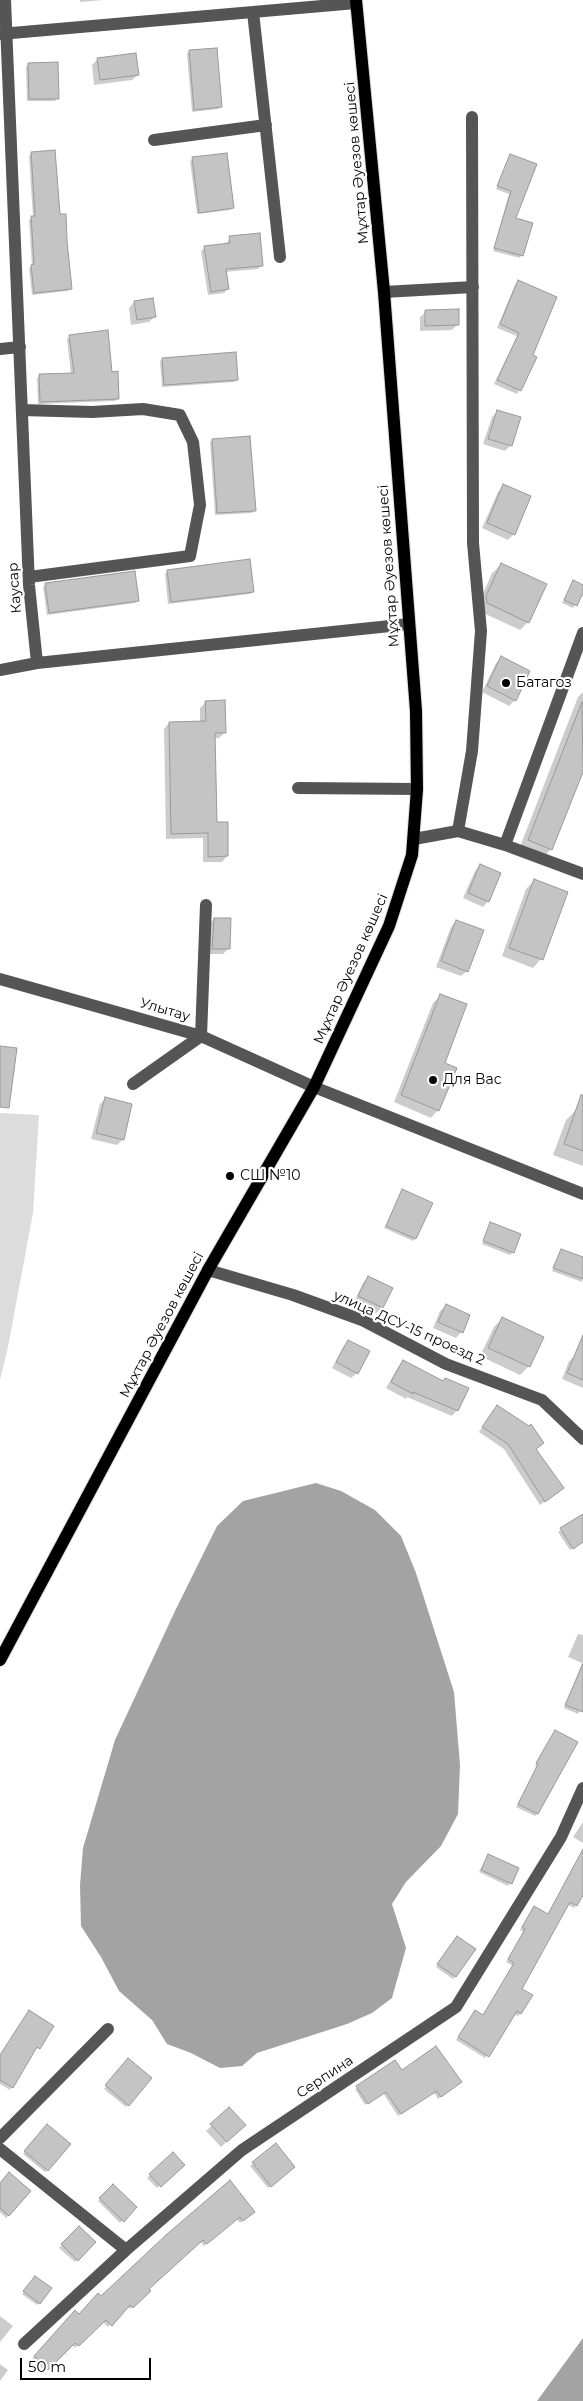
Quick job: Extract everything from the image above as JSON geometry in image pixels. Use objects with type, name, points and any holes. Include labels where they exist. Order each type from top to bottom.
[{"type":"main road","name":"Мұхтар Әуезов көшесі","points":[[0,1660],[208,1270],[314,1087],[389,926],[405,882],[414,839],[417,744],[384,292],[356,1]]},
{"type":"street","name":"Каусар","points":[[5,0],[4,34],[20,347],[29,577],[37,663]]},
{"type":"street","points":[[4,34],[253,12],[274,5],[356,1]]},
{"type":"street","points":[[253,12],[280,258]]},
{"type":"street","points":[[458,831],[472,751],[481,631],[473,543],[472,117]]},
{"type":"street","points":[[154,140],[266,125]]},
{"type":"street","points":[[384,292],[473,287]]},
{"type":"street","points":[[0,349],[20,347]]},
{"type":"street","points":[[22,410],[92,412],[143,409],[180,415],[193,442],[200,505],[190,556],[29,577]]},
{"type":"street","points":[[0,670],[37,663],[409,624]]},
{"type":"street","points":[[505,846],[583,633]]},
{"type":"street","points":[[298,788],[417,790]]},
{"type":"street","points":[[414,839],[458,831],[583,874]]},
{"type":"street","points":[[133,1084],[201,1036],[206,905]]},
{"type":"street","name":"Улытау","points":[[0,979],[201,1036],[314,1087]]},
{"type":"street","points":[[314,1087],[583,1194]]},
{"type":"street","name":"улица ДСУ-15 проезд 2","points":[[208,1270],[293,1295],[362,1320],[446,1364],[542,1400],[583,1439]]},
{"type":"street","name":"Серпина","points":[[24,2344],[126,2250],[242,2150],[456,2007],[561,1837],[583,1788]]},
{"type":"street","points":[[0,2138],[108,2029]]},
{"type":"street","points":[[0,2149],[126,2250]]},
{"type":"shaded area","points":[[0,1113],[39,1115],[33,1213],[0,1380]]},
{"type":"shaded area","points":[[316,1483],[341,1491],[375,1510],[401,1536],[416,1573],[454,1692],[460,1765],[458,1814],[441,1846],[406,1882],[392,1904],[406,1948],[392,1998],[372,2013],[347,2024],[257,2053],[242,2066],[220,2068],[191,2053],[167,2044],[152,2020],[119,1991],[101,1957],[81,1926],[80,1885],[83,1848],[115,1740],[217,1526],[243,1501]]},
{"type":"shaded area","points":[[583,2338],[583,2401],[537,2401]]},
{"type":"building","points":[[217,48],[222,107],[194,110],[189,50]]},
{"type":"building","points":[[136,53],[139,75],[100,80],[97,58]]},
{"type":"building","points":[[58,62],[59,99],[29,99],[28,63]]},
{"type":"building","points":[[55,150],[60,214],[66,214],[72,289],[34,293],[31,265],[34,264],[31,216],[35,216],[31,152]]},
{"type":"building","points":[[227,153],[234,208],[199,213],[192,157]]},
{"type":"building","points":[[510,154],[537,164],[516,218],[533,223],[523,256],[494,248],[511,191],[497,186]]},
{"type":"building","points":[[260,233],[263,266],[226,269],[229,289],[211,292],[204,246],[230,243],[229,236]]},
{"type":"building","points":[[518,280],[557,297],[533,355],[537,357],[521,391],[497,380],[519,333],[500,324]]},
{"type":"building","points":[[153,298],[156,317],[137,320],[134,301]]},
{"type":"building","points":[[459,309],[459,325],[425,326],[425,310]]},
{"type":"building","points":[[108,330],[112,372],[118,371],[119,399],[40,402],[39,374],[74,373],[69,335]]},
{"type":"building","points":[[236,352],[238,380],[164,385],[162,358]]},
{"type":"building","points":[[497,410],[521,417],[512,446],[488,439]]},
{"type":"building","points":[[250,436],[256,511],[217,513],[212,439]]},
{"type":"building","points":[[503,484],[531,496],[515,535],[487,523]]},
{"type":"building","points":[[250,559],[254,592],[171,602],[167,570]]},
{"type":"building","points":[[501,563],[547,584],[529,623],[487,603],[486,596]]},
{"type":"building","points":[[135,571],[139,601],[49,613],[45,583]]},
{"type":"building","points":[[573,580],[583,585],[583,593],[577,606],[564,600]]},
{"type":"building","points":[[501,656],[530,671],[516,701],[487,686]]},
{"type":"building","points":[[225,700],[226,733],[215,733],[217,822],[228,822],[228,856],[208,857],[208,833],[171,834],[169,722],[206,721],[205,701]]},
{"type":"building","points":[[582,702],[583,772],[552,850],[528,840]]},
{"type":"building","points":[[480,864],[501,873],[489,902],[468,893]]},
{"type":"building","points":[[534,879],[568,892],[543,960],[509,948]]},
{"type":"building","points":[[214,918],[231,918],[230,949],[212,949]]},
{"type":"building","points":[[456,920],[484,930],[468,972],[441,961]]},
{"type":"building","points":[[440,994],[467,1004],[445,1063],[457,1068],[439,1111],[401,1095]]},
{"type":"building","points":[[0,1046],[17,1048],[9,1108],[0,1107]]},
{"type":"building","points":[[581,1095],[583,1095],[583,1151],[564,1144]]},
{"type":"building","points":[[105,1097],[132,1104],[124,1140],[96,1133]]},
{"type":"building","points":[[402,1189],[433,1203],[416,1239],[386,1226]]},
{"type":"building","points":[[490,1222],[521,1234],[514,1253],[483,1241]]},
{"type":"building","points":[[561,1249],[583,1257],[583,1279],[553,1268]]},
{"type":"building","points":[[368,1276],[393,1288],[383,1308],[358,1296]]},
{"type":"building","points":[[446,1304],[470,1315],[463,1333],[438,1322]]},
{"type":"building","points":[[502,1317],[544,1337],[530,1367],[488,1348]]},
{"type":"building","points":[[583,1335],[583,1380],[567,1373]]},
{"type":"building","points":[[348,1340],[370,1351],[358,1374],[336,1362]]},
{"type":"building","points":[[403,1360],[443,1381],[445,1378],[469,1388],[458,1411],[413,1392],[413,1394],[391,1382]]},
{"type":"building","points":[[497,1405],[529,1426],[531,1424],[544,1443],[536,1449],[564,1488],[545,1502],[508,1444],[482,1427]]},
{"type":"building","points":[[583,1514],[583,1542],[573,1549],[560,1528]]},
{"type":"building","points":[[583,1664],[583,1712],[565,1705]]},
{"type":"building","points":[[555,1730],[578,1742],[538,1814],[518,1804],[538,1764],[536,1763]]},
{"type":"building","points":[[583,1849],[583,1895],[577,1906],[570,1902],[522,1989],[533,1995],[521,2014],[517,2011],[489,2057],[458,2037],[475,2010],[483,2015],[514,1963],[508,1959],[525,1929],[522,1927],[534,1906],[548,1914]]},
{"type":"building","points":[[488,1854],[519,1868],[512,1884],[481,1870]]},
{"type":"building","points":[[457,1936],[476,1949],[456,1977],[437,1964]]},
{"type":"building","points":[[29,2010],[54,2026],[40,2049],[37,2047],[13,2088],[0,2080],[0,2055]]},
{"type":"building","points":[[436,2046],[462,2082],[441,2097],[437,2091],[401,2114],[386,2092],[368,2104],[356,2086],[395,2060],[402,2070]]},
{"type":"building","points":[[128,2058],[152,2078],[129,2106],[105,2085]]},
{"type":"building","points":[[229,2107],[246,2125],[227,2142],[210,2124]]},
{"type":"building","points":[[47,2124],[71,2144],[48,2171],[24,2151]]},
{"type":"building","points":[[276,2143],[295,2167],[271,2187],[252,2162]]},
{"type":"building","points":[[173,2152],[185,2165],[161,2187],[149,2174]]},
{"type":"building","points":[[9,2172],[31,2191],[9,2216],[0,2208],[0,2183]]},
{"type":"building","points":[[230,2180],[255,2212],[243,2221],[240,2217],[207,2244],[203,2240],[149,2289],[151,2291],[133,2308],[130,2305],[112,2326],[106,2320],[79,2346],[75,2343],[48,2370],[34,2356],[75,2310],[79,2314],[98,2293],[101,2296],[166,2235]]},
{"type":"building","points":[[113,2184],[137,2207],[124,2222],[99,2198]]},
{"type":"building","points":[[79,2226],[96,2242],[78,2261],[61,2244]]},
{"type":"building","points":[[35,2276],[52,2288],[40,2304],[23,2291]]},
{"type":"place","name":"Батагоз","points":[[506,683]]},
{"type":"place","name":"Для Вас","points":[[433,1080]]},
{"type":"place","name":"СШ №10","points":[[230,1176]]}]
